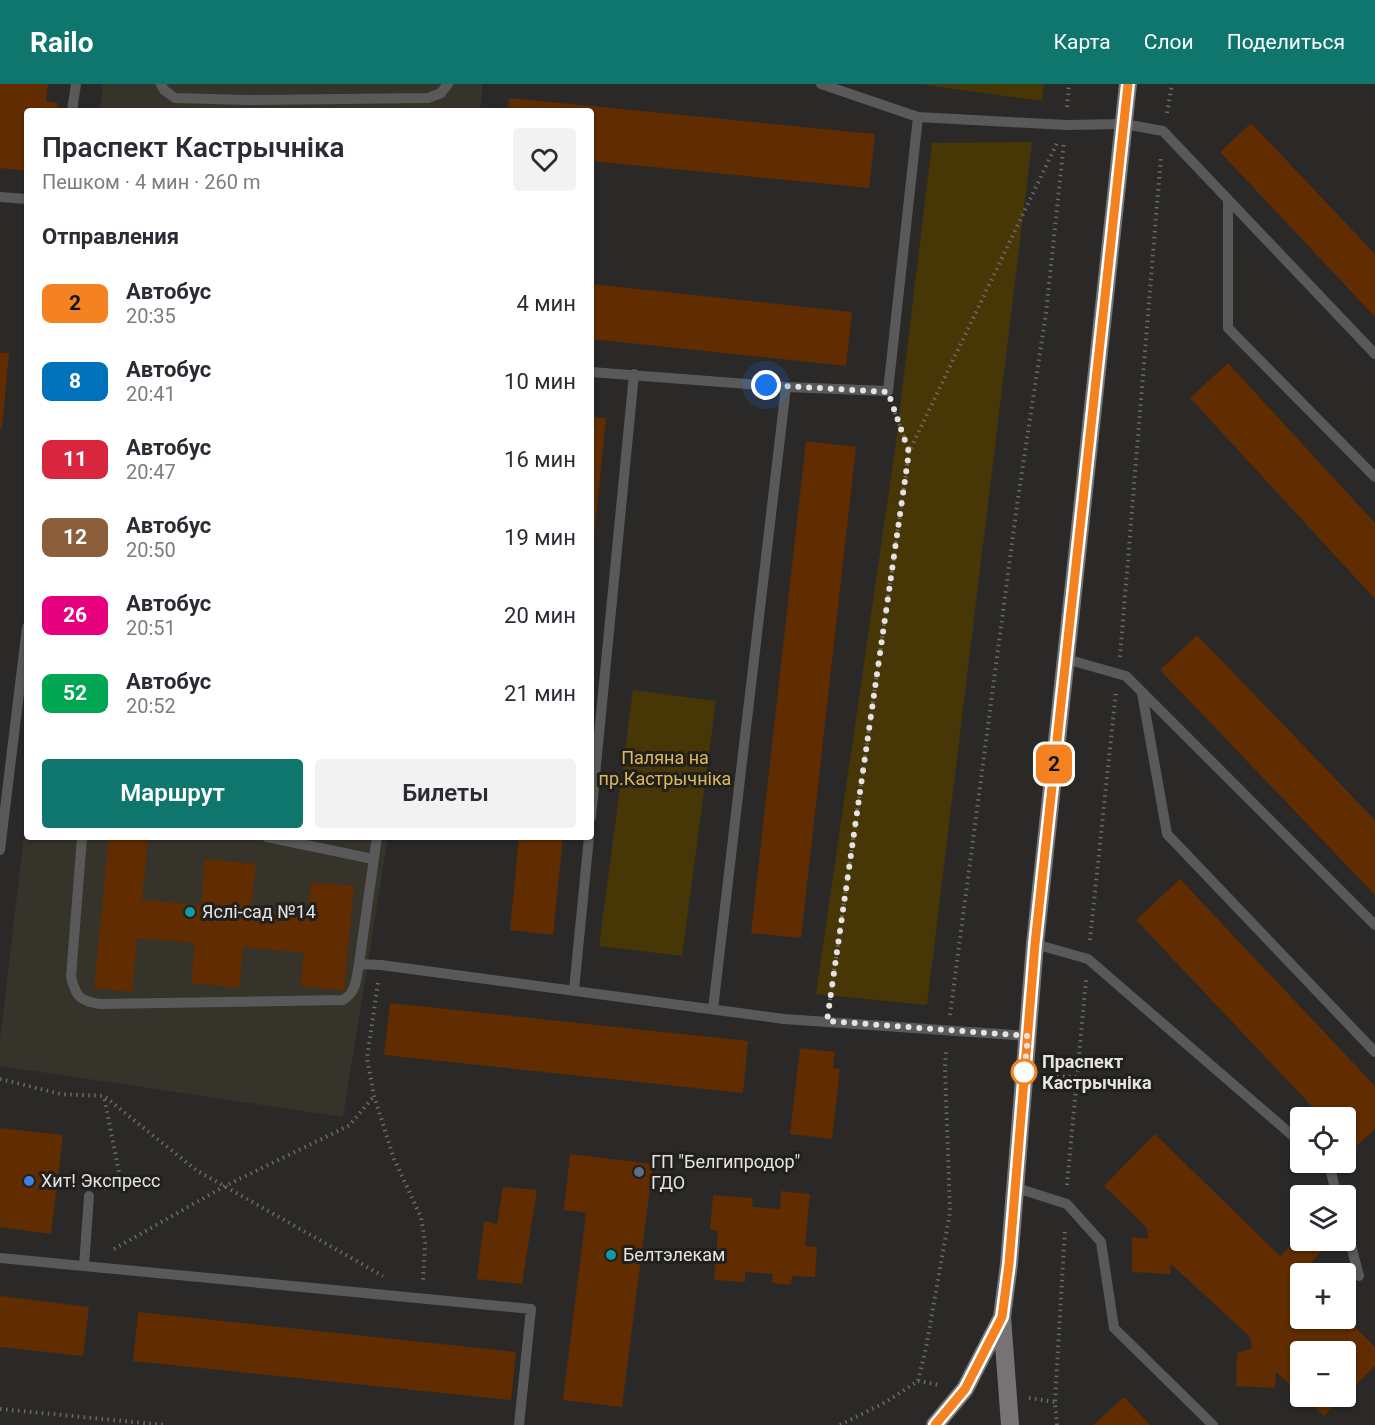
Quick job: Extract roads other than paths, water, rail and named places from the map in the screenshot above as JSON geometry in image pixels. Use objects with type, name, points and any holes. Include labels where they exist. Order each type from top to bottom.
[{"type":"main road","points":[[1010,1425],[1002,1317],[1009,1264],[1035,944],[1128,84]]},
{"type":"main road","points":[[934,1425],[965,1389],[1002,1317]]},
{"type":"lane","points":[[72,108],[76,84]]},
{"type":"lane","points":[[161,84],[164,90],[175,98],[248,100],[428,98],[441,93],[448,84]]},
{"type":"lane","points":[[821,84],[918,117],[1066,126],[1124,124],[1163,131],[1375,354]]},
{"type":"lane","points":[[594,372],[786,387],[888,392],[918,117]]},
{"type":"lane","points":[[0,197],[24,199]]},
{"type":"lane","points":[[1228,199],[1228,328],[1375,477]]},
{"type":"lane","points":[[594,786],[634,374]]},
{"type":"lane","points":[[713,1009],[786,387]]},
{"type":"lane","points":[[0,850],[24,652]]},
{"type":"lane","points":[[1066,659],[1126,676],[1375,925]]},
{"type":"lane","points":[[1142,693],[1167,834],[1375,1052]]},
{"type":"lane","points":[[82,840],[71,977],[79,997],[100,1004],[343,1000],[350,996],[355,990],[376,840]]},
{"type":"lane","points":[[281,840],[373,859]]},
{"type":"lane","points":[[574,990],[589,840]]},
{"type":"lane","points":[[1035,944],[1088,959],[1290,1133]]},
{"type":"lane","points":[[359,963],[381,964],[784,1019],[1028,1036]]},
{"type":"lane","points":[[1014,1186],[1066,1204],[1101,1242],[1114,1328],[1213,1425]]},
{"type":"lane","points":[[84,1266],[88,1196]]},
{"type":"lane","points":[[1352,1251],[1359,1276]]},
{"type":"lane","points":[[0,1258],[531,1309],[519,1425]]},
{"type":"place","name":"Яслі-сад №14","points":[[190,912]]},
{"type":"place","name":"Праспект Кастрычніка","points":[[1024,1072]]},
{"type":"place","name":"ГП \"Белгипродор\" ГДО","points":[[639,1172]]},
{"type":"place","name":"Хит! Экспресс","points":[[29,1181]]},
{"type":"place","name":"Белтэлекам","points":[[611,1255]]},
{"type":"park label","name":"Паляна на пр.Кастрычніка","points":[[665,768]]}]
